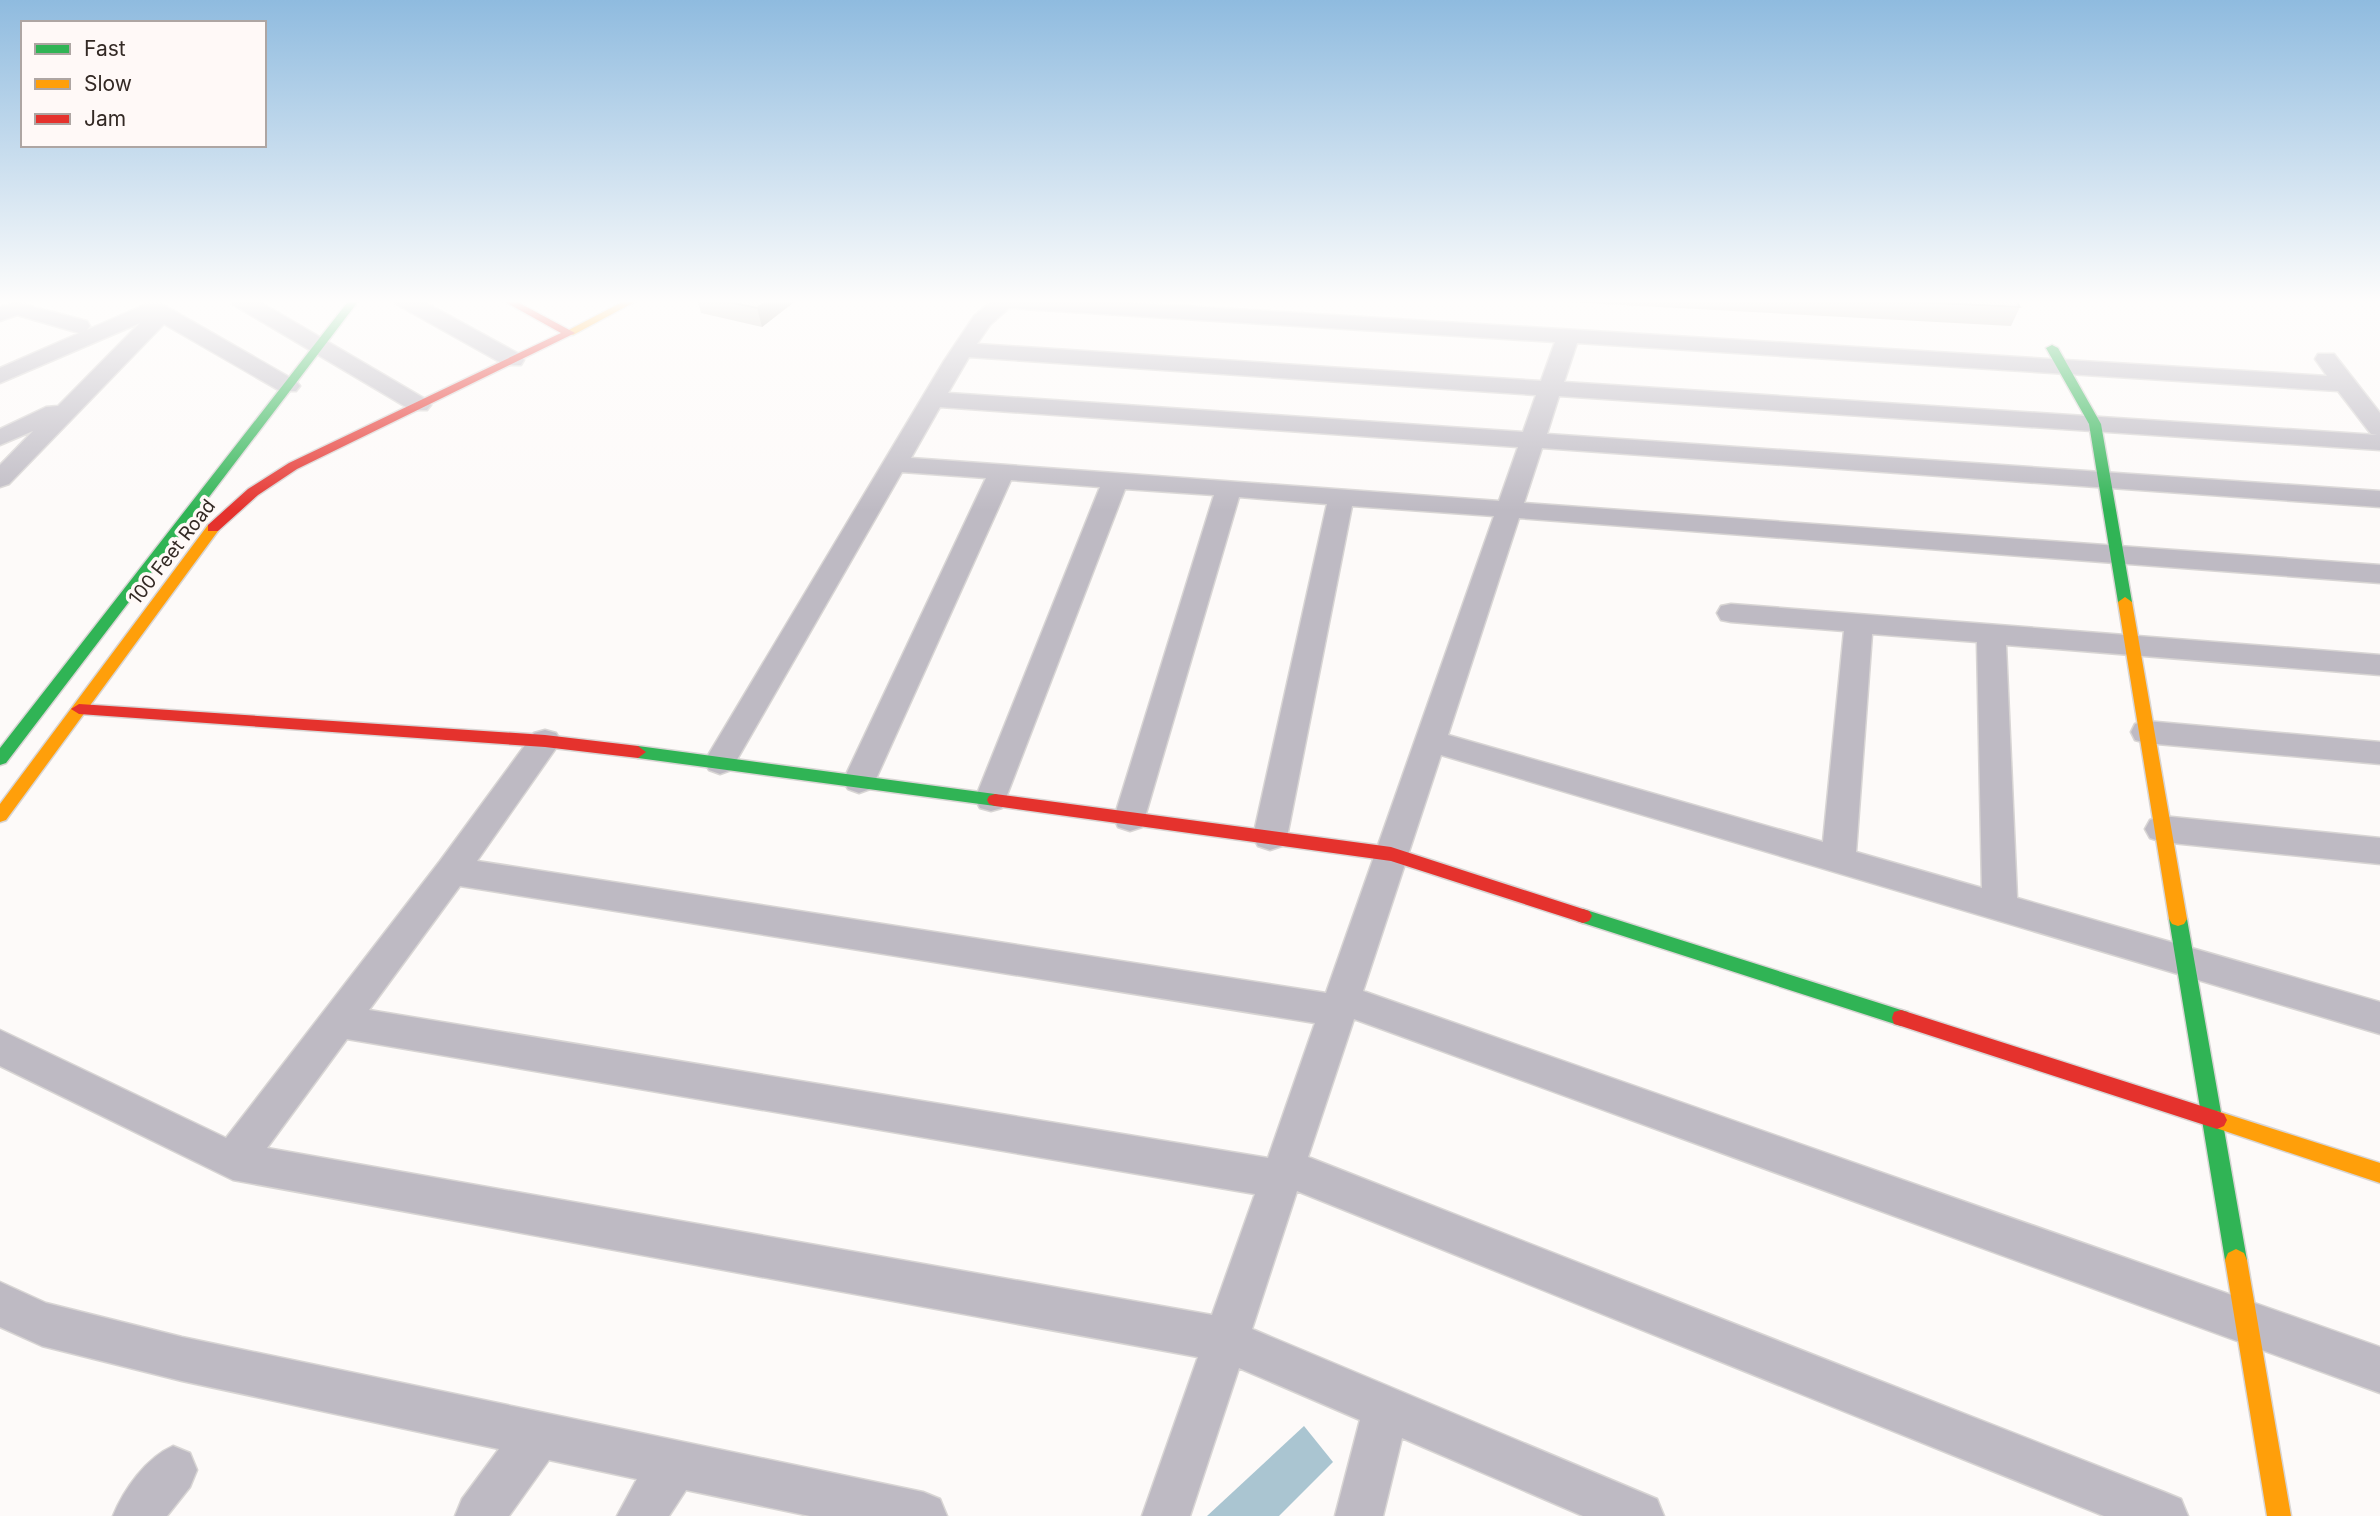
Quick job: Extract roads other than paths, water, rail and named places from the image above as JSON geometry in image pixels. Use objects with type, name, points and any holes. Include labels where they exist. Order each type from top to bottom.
[{"type":"street","points":[[0,479],[106,370]]},
{"type":"street","points":[[260,370],[288,386]]},
{"type":"street","name":"100 Feet Road","points":[[0,759],[300,370]]},
{"type":"street","points":[[362,370],[419,405]]},
{"type":"street","name":"100 Feet Road","points":[[0,816],[214,527],[233,508],[293,466],[493,370]]},
{"type":"street","points":[[720,762],[950,370]]},
{"type":"street","points":[[1260,370],[2380,443]]},
{"type":"street","points":[[1166,1516],[1556,370]]},
{"type":"street","points":[[2064,370],[2095,424],[2279,1516]]},
{"type":"street","points":[[2193,370],[2345,384]]},
{"type":"street","points":[[2334,370],[2380,429]]},
{"type":"street","points":[[933,399],[2380,499]]},
{"type":"street","points":[[0,438],[74,402]]},
{"type":"street","points":[[894,464],[2380,574]]},
{"type":"street","points":[[859,781],[1002,472]]},
{"type":"street","points":[[991,799],[1115,481]]},
{"type":"street","points":[[1130,818],[1229,489]]},
{"type":"street","points":[[1270,837],[1341,497]]},
{"type":"street","points":[[1731,614],[2380,665]]},
{"type":"street","points":[[1838,860],[1859,624]]},
{"type":"street","points":[[1992,634],[2000,907]]},
{"type":"street","points":[[79,709],[545,741],[720,762],[1391,854],[2380,1173]]},
{"type":"street","points":[[2146,733],[2380,753]]},
{"type":"street","points":[[233,1161],[452,871],[545,741]]},
{"type":"street","points":[[1430,741],[2380,1018]]},
{"type":"street","points":[[2162,829],[2380,850]]},
{"type":"street","points":[[452,871],[1340,1005],[2380,1370]]},
{"type":"street","points":[[339,1021],[1283,1173],[2164,1516]]},
{"type":"street","points":[[0,1047],[233,1161],[1226,1340],[1640,1516]]},
{"type":"street","points":[[0,1304],[41,1324],[182,1359],[676,1463],[820,1506],[923,1516]]},
{"type":"street","points":[[1359,1516],[1385,1408]]},
{"type":"street","points":[[479,1516],[539,1435]]},
{"type":"street","points":[[641,1516],[676,1463]]},
{"type":"street","points":[[137,1516],[173,1469]]},
{"type":"water","points":[[1304,1426],[1333,1462],[1279,1516],[1207,1516]]}]
